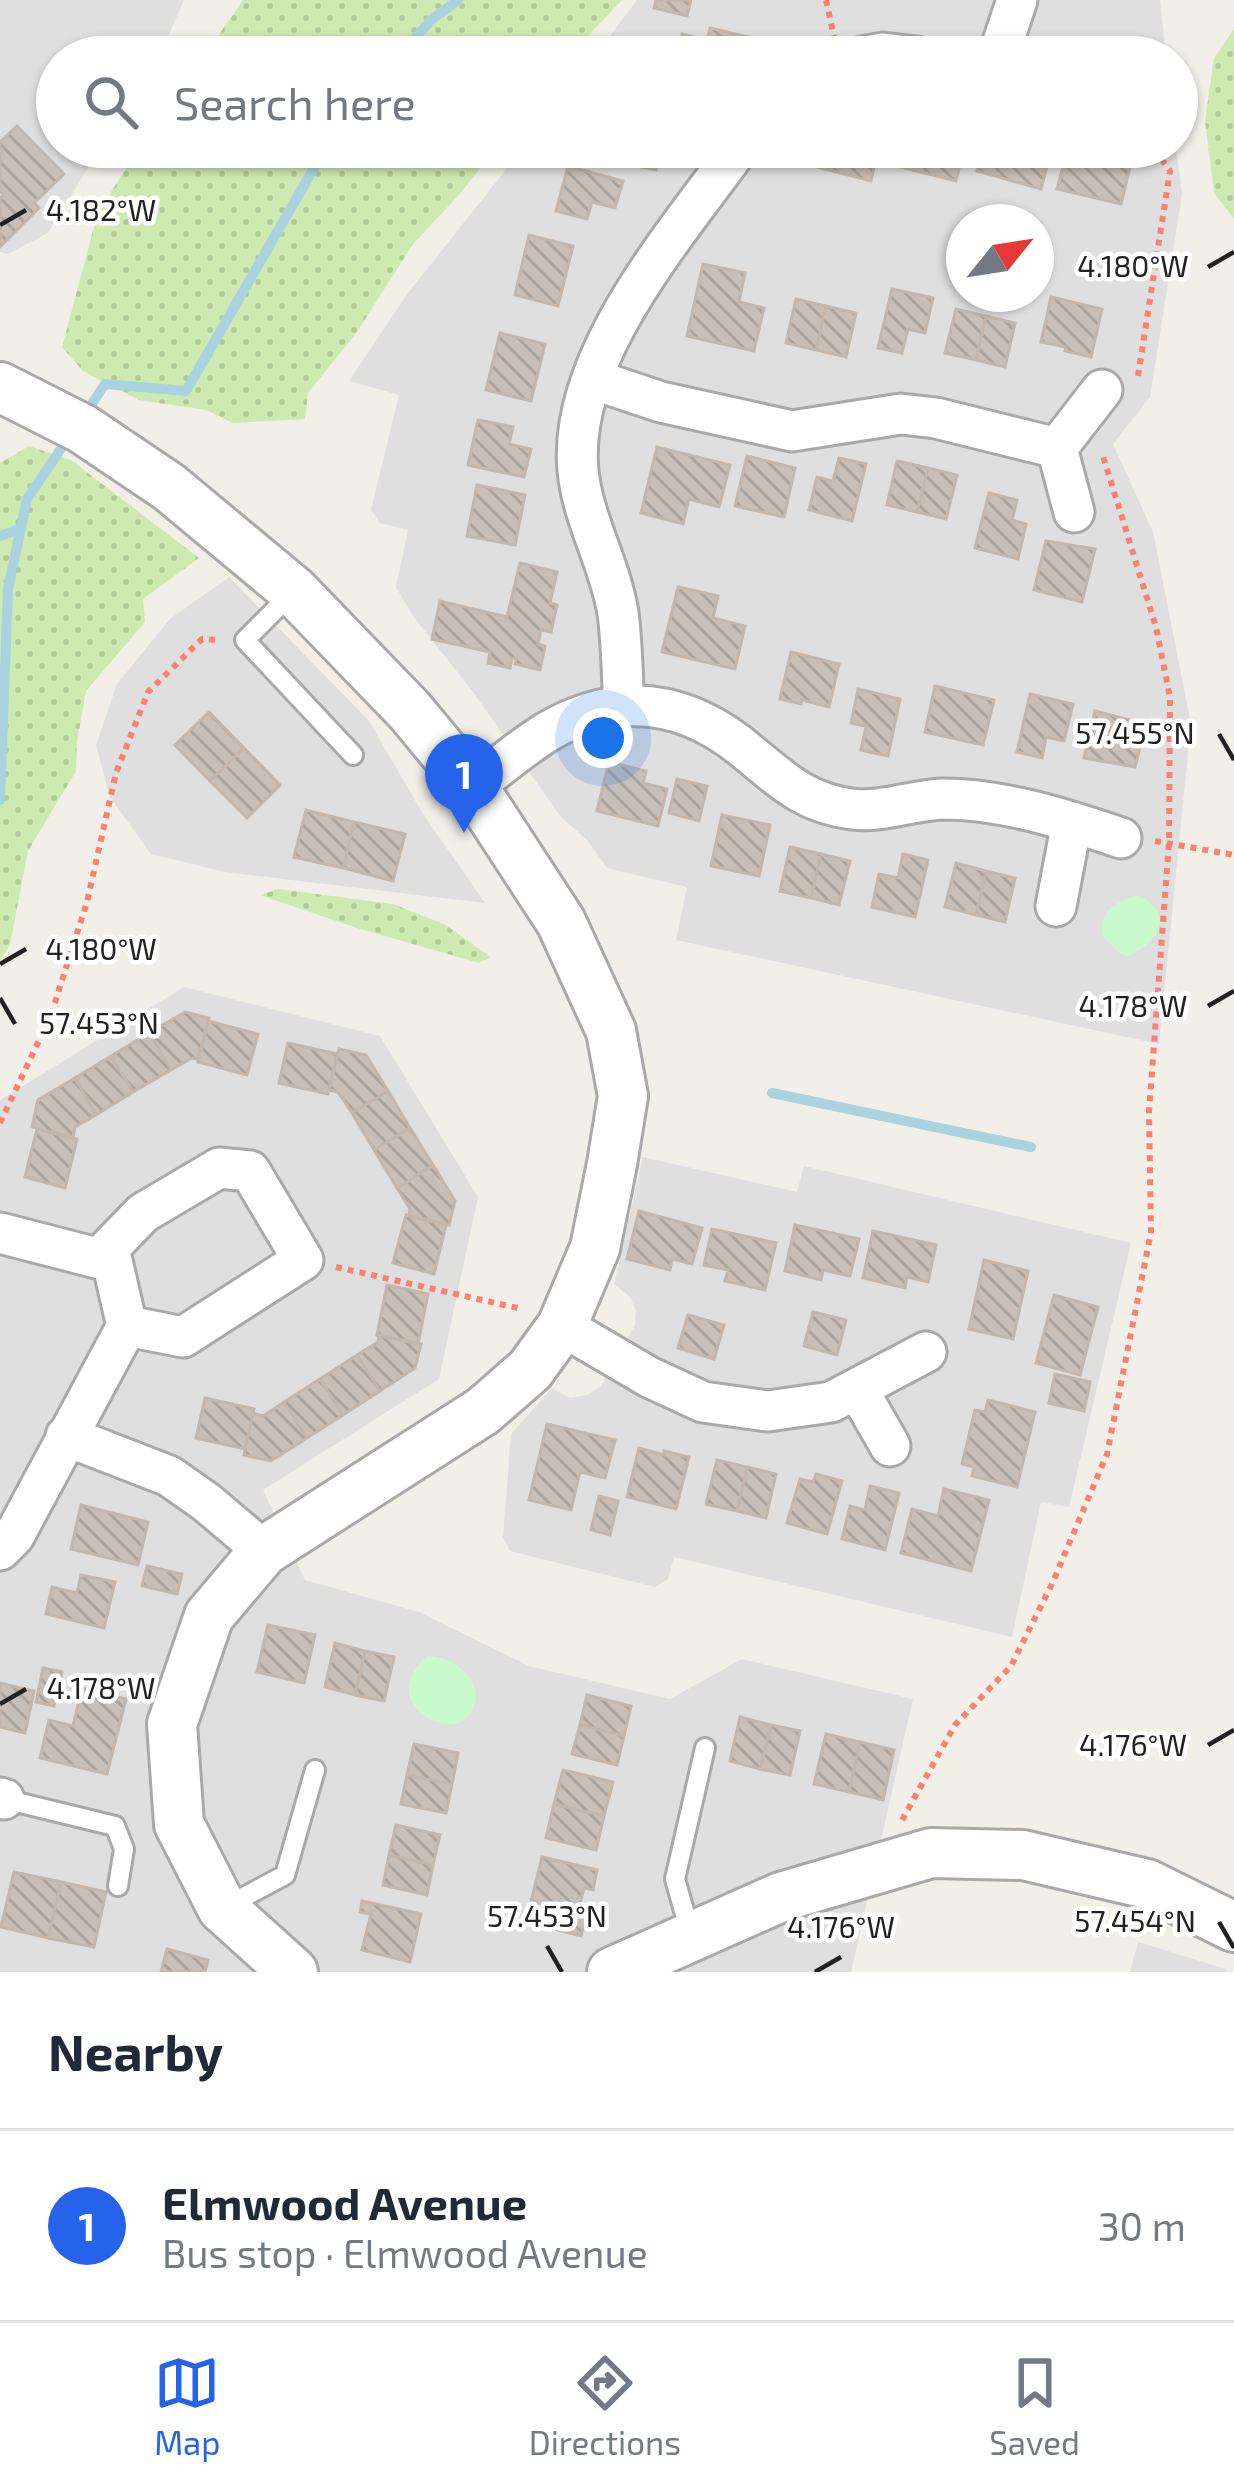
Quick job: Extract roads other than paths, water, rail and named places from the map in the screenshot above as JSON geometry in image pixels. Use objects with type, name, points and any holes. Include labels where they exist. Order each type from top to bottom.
[{"type":"street","points":[[1005,36],[1018,0]]},
{"type":"street","points":[[624,705],[618,611],[578,473],[577,430],[617,320],[724,168]]},
{"type":"street","points":[[592,379],[661,402],[792,431],[901,414],[1058,448]]},
{"type":"street","points":[[0,387],[83,429],[170,488],[295,591],[410,711],[472,787],[561,922],[611,1030],[623,1096],[613,1165],[595,1248],[564,1322],[530,1370],[483,1411],[264,1551],[208,1616],[172,1724],[179,1824],[222,1908],[293,1972]]},
{"type":"street","points":[[1058,448],[1119,389]]},
{"type":"street","points":[[1058,448],[1074,512]]},
{"type":"street","points":[[472,787],[546,733],[586,713],[624,705],[660,706],[711,724],[782,782],[818,801],[855,809],[938,799],[971,801],[1072,821],[1121,838]]},
{"type":"street","points":[[1056,906],[1072,821]]},
{"type":"street","points":[[0,1550],[14,1536],[127,1326],[109,1248],[143,1214],[219,1168],[250,1171],[303,1260],[183,1336],[127,1326]]},
{"type":"street","points":[[0,1233],[112,1262]]},
{"type":"street","points":[[564,1322],[650,1377],[703,1402],[768,1411],[831,1402],[926,1352]]},
{"type":"street","points":[[858,1390],[890,1446]]},
{"type":"street","points":[[66,1436],[170,1477],[264,1551]]},
{"type":"street","points":[[612,1972],[781,1897],[931,1853],[1023,1855],[1147,1884],[1234,1927]]},
{"type":"lane","points":[[295,591],[245,640],[353,754]]},
{"type":"lane","points":[[692,1937],[675,1879],[705,1748]]},
{"type":"lane","points":[[222,1908],[285,1875],[315,1770]]},
{"type":"lane","points":[[2,1798],[116,1826],[124,1849],[118,1886]]},
{"type":"waterway","points":[[417,36],[458,0]]},
{"type":"waterway","points":[[85,414],[105,384],[186,391],[314,168]]},
{"type":"waterway","points":[[0,800],[8,589],[27,499],[71,434]]},
{"type":"waterway","points":[[0,536],[20,529]]},
{"type":"waterway","points":[[772,1093],[1031,1147]]},
{"type":"place","name":"Elmwood Avenue","points":[[464,833]]}]
